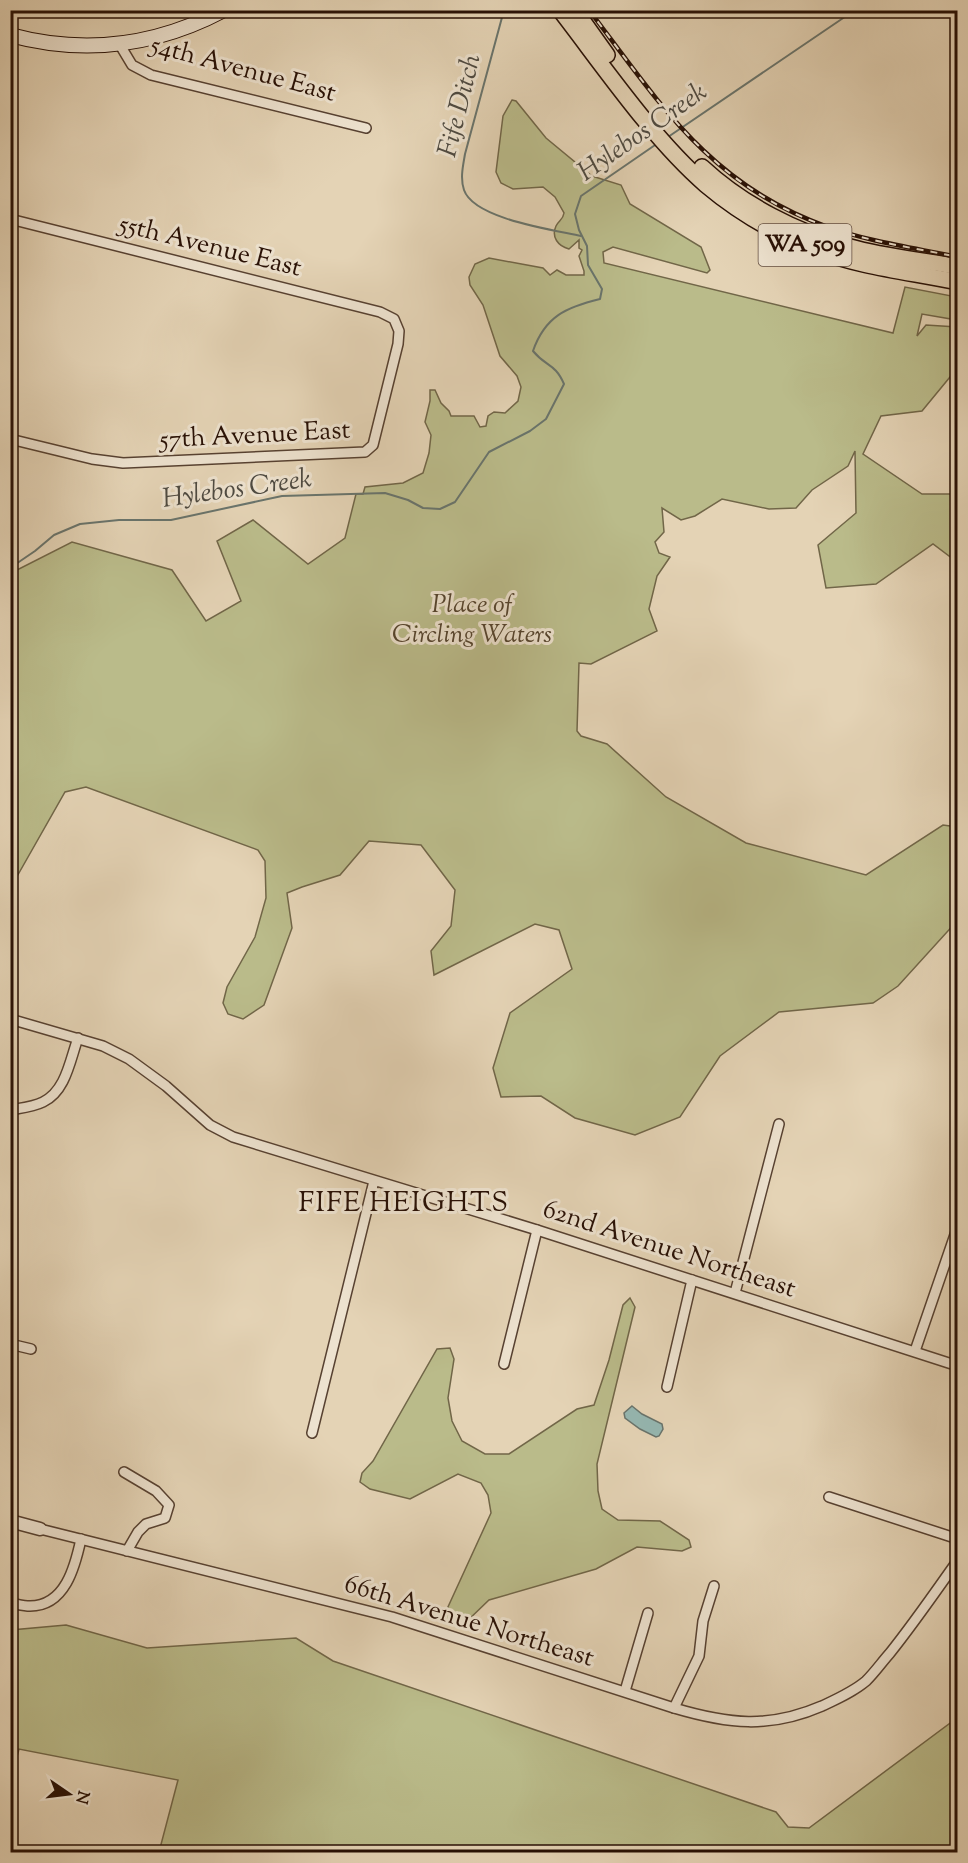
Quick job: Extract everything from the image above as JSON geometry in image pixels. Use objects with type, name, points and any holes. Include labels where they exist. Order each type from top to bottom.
[{"type":"main road","points":[[120,45],[174,33],[224,10]]},
{"type":"main road","name":"WA 509","points":[[560,10],[706,184],[744,213],[786,237],[844,259],[957,282]]},
{"type":"main road","name":"WA 509","points":[[575,10],[656,125]]},
{"type":"main road","name":"54th Avenue East","points":[[10,35],[56,45],[120,45]]},
{"type":"main road","name":"WA 509","points":[[680,153],[739,196],[793,226],[850,248],[957,267]]},
{"type":"street","name":"54th Avenue East","points":[[120,45],[132,65],[151,75],[366,128]]},
{"type":"street","name":"55th Avenue East","points":[[10,219],[366,308],[388,315],[396,321]]},
{"type":"street","name":"57th Avenue East","points":[[10,439],[92,459],[123,463],[365,452],[373,445],[398,344],[399,331],[396,321]]},
{"type":"street","name":"62nd Avenue Northeast","points":[[10,1018],[103,1046],[129,1059],[166,1086],[210,1125],[233,1137],[537,1230],[957,1366]]},
{"type":"street","points":[[10,1110],[42,1102],[57,1092],[78,1038]]},
{"type":"street","points":[[735,1293],[779,1124]]},
{"type":"street","points":[[312,1433],[374,1181]]},
{"type":"street","points":[[915,1352],[957,1226]]},
{"type":"street","points":[[504,1364],[537,1230]]},
{"type":"street","points":[[667,1387],[692,1280]]},
{"type":"street","points":[[10,1344],[31,1349]]},
{"type":"street","points":[[124,1472],[156,1491],[169,1505],[165,1518],[146,1524],[138,1532],[127,1551]]},
{"type":"street","points":[[829,1497],[957,1539]]},
{"type":"street","points":[[10,1521],[40,1529]]},
{"type":"street","name":"66th Avenue Northeast","points":[[40,1529],[393,1617],[674,1708],[710,1718],[750,1723],[785,1719],[804,1714],[841,1698],[866,1680],[904,1636],[957,1560]]},
{"type":"street","points":[[10,1603],[30,1606],[55,1598],[72,1572],[81,1539]]},
{"type":"street","points":[[674,1708],[699,1656],[703,1621],[714,1586]]},
{"type":"street","points":[[625,1691],[648,1613]]},
{"type":"green space","name":"Place of Circling Waters","points":[[512,100],[516,101],[546,138],[592,176],[621,185],[630,204],[701,247],[710,270],[707,273],[613,247],[603,252],[604,263],[893,333],[905,287],[957,297],[957,320],[922,314],[917,336],[926,325],[957,327],[957,376],[950,377],[922,411],[881,416],[863,454],[922,494],[957,494],[957,562],[933,544],[876,584],[826,588],[818,545],[856,513],[855,451],[848,466],[812,490],[796,508],[769,509],[722,499],[695,516],[681,520],[662,508],[664,532],[655,542],[659,553],[670,557],[657,576],[649,609],[657,631],[591,664],[579,663],[577,731],[581,736],[607,744],[666,797],[746,843],[866,875],[943,825],[957,827],[957,921],[898,986],[873,1003],[779,1012],[720,1056],[680,1117],[635,1135],[575,1118],[541,1096],[501,1097],[493,1068],[510,1013],[572,969],[559,930],[535,924],[434,975],[431,951],[451,926],[455,890],[421,845],[369,841],[340,875],[287,893],[292,928],[264,1005],[243,1019],[228,1014],[223,1003],[227,987],[255,937],[266,898],[265,861],[258,850],[86,787],[65,792],[11,887],[11,573],[72,542],[172,570],[206,621],[241,601],[217,541],[253,520],[308,564],[345,538],[356,494],[363,494],[365,487],[403,483],[423,473],[431,435],[425,422],[430,390],[435,390],[451,416],[474,416],[480,427],[486,426],[488,416],[494,412],[505,413],[518,401],[521,387],[517,376],[500,356],[483,305],[470,285],[469,277],[475,264],[489,258],[543,268],[550,275],[557,270],[566,275],[584,275],[584,271],[579,256],[582,250],[579,248],[579,240],[569,249],[562,246],[555,237],[556,226],[564,213],[555,197],[543,187],[513,189],[501,183],[496,172],[503,116]]},
{"type":"green space","points":[[630,1298],[635,1307],[597,1464],[598,1491],[602,1509],[618,1520],[660,1521],[689,1540],[691,1547],[682,1551],[637,1547],[596,1569],[489,1600],[463,1625],[442,1620],[491,1513],[488,1495],[481,1483],[458,1474],[410,1499],[370,1489],[360,1482],[362,1473],[373,1461],[437,1349],[450,1348],[454,1359],[448,1398],[452,1421],[462,1441],[485,1454],[509,1454],[577,1409],[594,1405],[609,1360],[623,1305]]},
{"type":"green space","points":[[66,1625],[147,1648],[296,1638],[333,1661],[776,1812],[788,1827],[809,1828],[957,1718],[957,1852],[159,1852],[178,1780],[19,1749],[11,1780],[11,1630]]},
{"type":"water","points":[[632,1406],[662,1424],[663,1429],[659,1436],[656,1437],[640,1429],[625,1418],[624,1413]]},
{"type":"waterway","name":"Fife Ditch","points":[[504,10],[465,154],[462,176],[464,190],[471,200],[498,216],[581,236]]},
{"type":"waterway","name":"Hylebos Creek","points":[[668,137],[855,10]]},
{"type":"waterway","name":"Hylebos Creek","points":[[10,568],[54,535],[80,524],[119,520],[171,520],[282,496],[385,493],[408,500],[423,508],[440,509],[455,502],[489,452],[530,431],[546,419],[564,384],[557,372],[533,351],[544,329],[567,310],[600,299],[602,289],[588,265],[587,246],[579,230],[575,214],[581,196],[658,143]]},
{"type":"railway","points":[[589,10],[665,110],[720,165],[751,189],[787,210],[828,227],[876,241],[958,257]]},
{"type":"district","name":"FIFE HEIGHTS","points":[[404,1204]]}]
